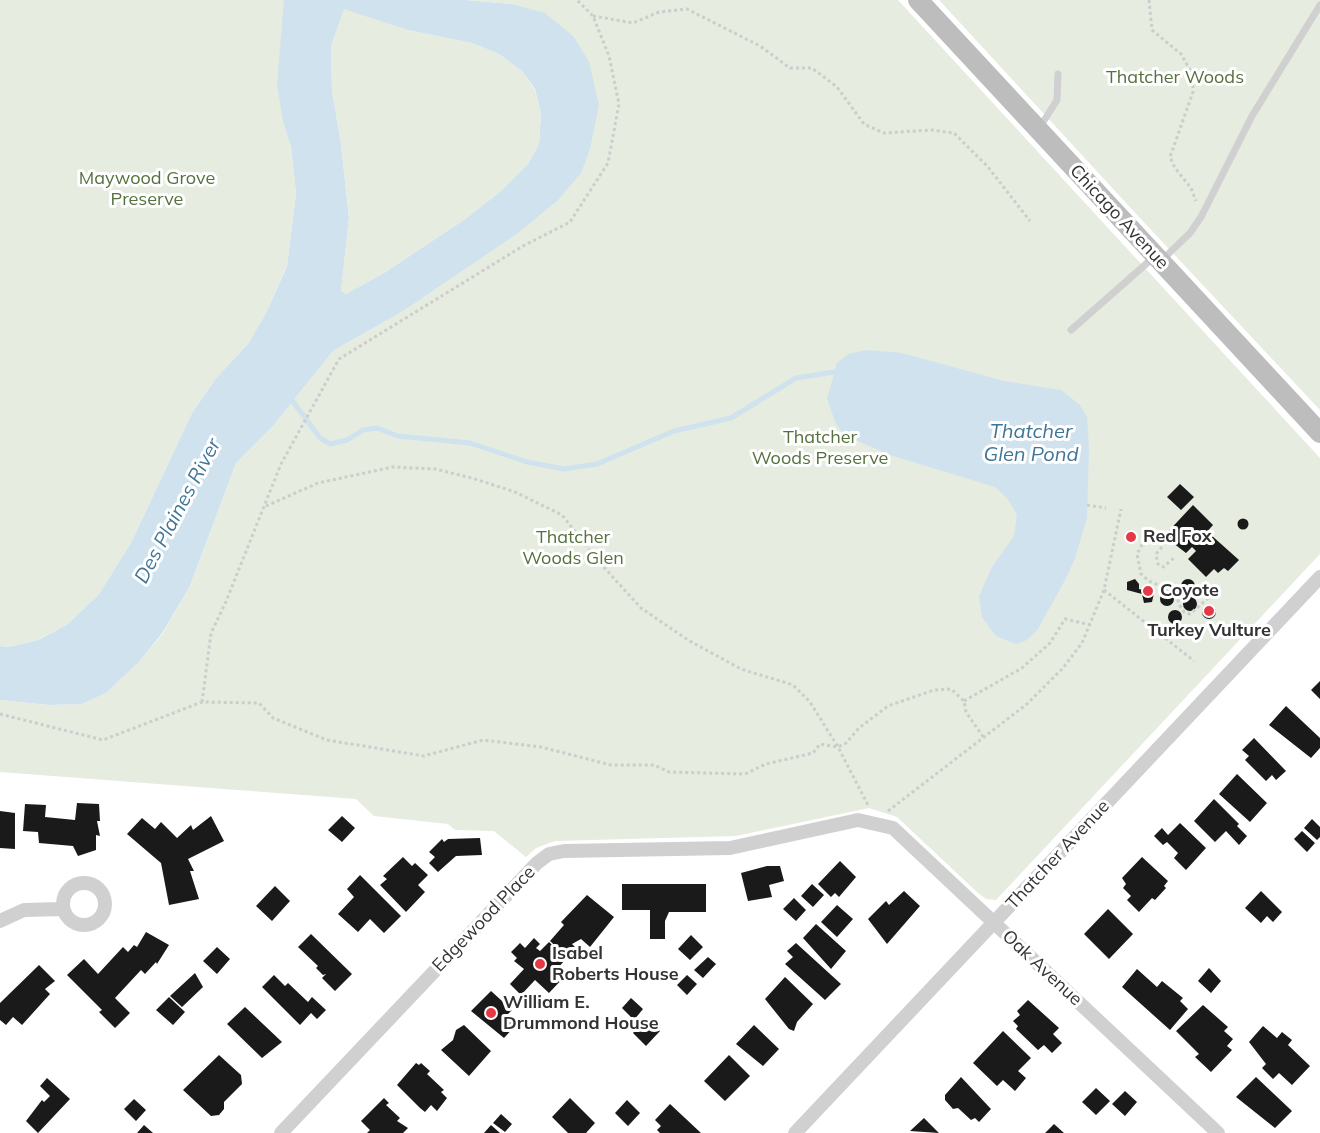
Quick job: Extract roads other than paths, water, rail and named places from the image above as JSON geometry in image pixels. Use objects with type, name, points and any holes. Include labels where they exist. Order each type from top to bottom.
[{"type":"main road","name":"Chicago Avenue","points":[[918,0],[1320,434]]},
{"type":"street","name":"Thatcher Avenue","points":[[795,1133],[1320,577]]},
{"type":"street","name":"Oak Avenue","points":[[858,820],[883,818],[1218,1133]]},
{"type":"street","name":"Edgewood Place","points":[[281,1133],[537,863],[549,854],[564,851],[730,848],[858,820]]},
{"type":"street","points":[[0,921],[24,910],[63,909]]},
{"type":"lane","points":[[1071,330],[1190,233],[1201,217],[1252,116],[1320,5]]},
{"type":"lane","points":[[1038,129],[1057,100],[1058,74]]},
{"type":"water","name":"Des Plaines River","points":[[284,0],[466,0],[511,4],[545,13],[574,37],[589,62],[599,105],[590,149],[581,173],[558,200],[517,234],[405,310],[333,351],[273,426],[236,463],[189,588],[163,632],[139,662],[106,693],[82,704],[49,705],[0,700],[0,646],[8,647],[38,640],[68,624],[99,594],[131,543],[192,413],[217,377],[248,344],[266,313],[287,266],[296,193],[291,147],[283,122],[277,84]],"holes":[[[344,9],[408,30],[472,43],[499,54],[522,71],[535,89],[541,114],[539,144],[528,164],[501,191],[464,220],[384,273],[346,294],[341,291],[349,218],[341,144],[332,91],[331,46]]]},
{"type":"water","name":"Thatcher Glen Pond","points":[[866,350],[902,353],[1004,381],[1061,390],[1080,405],[1087,417],[1089,448],[1087,518],[1075,558],[1066,578],[1038,629],[1027,640],[1016,644],[996,636],[982,617],[979,596],[992,567],[1014,536],[1017,515],[1007,498],[995,487],[890,455],[844,435],[836,424],[827,399],[837,363],[848,354]]},
{"type":"waterway","points":[[288,395],[320,438],[330,444],[347,440],[363,430],[377,428],[398,436],[470,443],[527,462],[564,469],[597,464],[674,431],[731,418],[796,378],[834,372]]},
{"type":"place","name":"Red Fox","points":[[1131,537]]},
{"type":"place","name":"Coyote","points":[[1148,591]]},
{"type":"place","name":"Turkey Vulture","points":[[1209,611]]},
{"type":"place","name":"Isabel Roberts House","points":[[540,964]]},
{"type":"place","name":"William E. Drummond House","points":[[491,1013]]},
{"type":"park label","name":"Thatcher Woods","points":[[1175,78]]},
{"type":"park label","name":"Maywood Grove Preserve","points":[[147,189]]},
{"type":"park label","name":"Thatcher Woods Preserve","points":[[820,448]]},
{"type":"park label","name":"Thatcher Woods Glen","points":[[573,548]]}]
